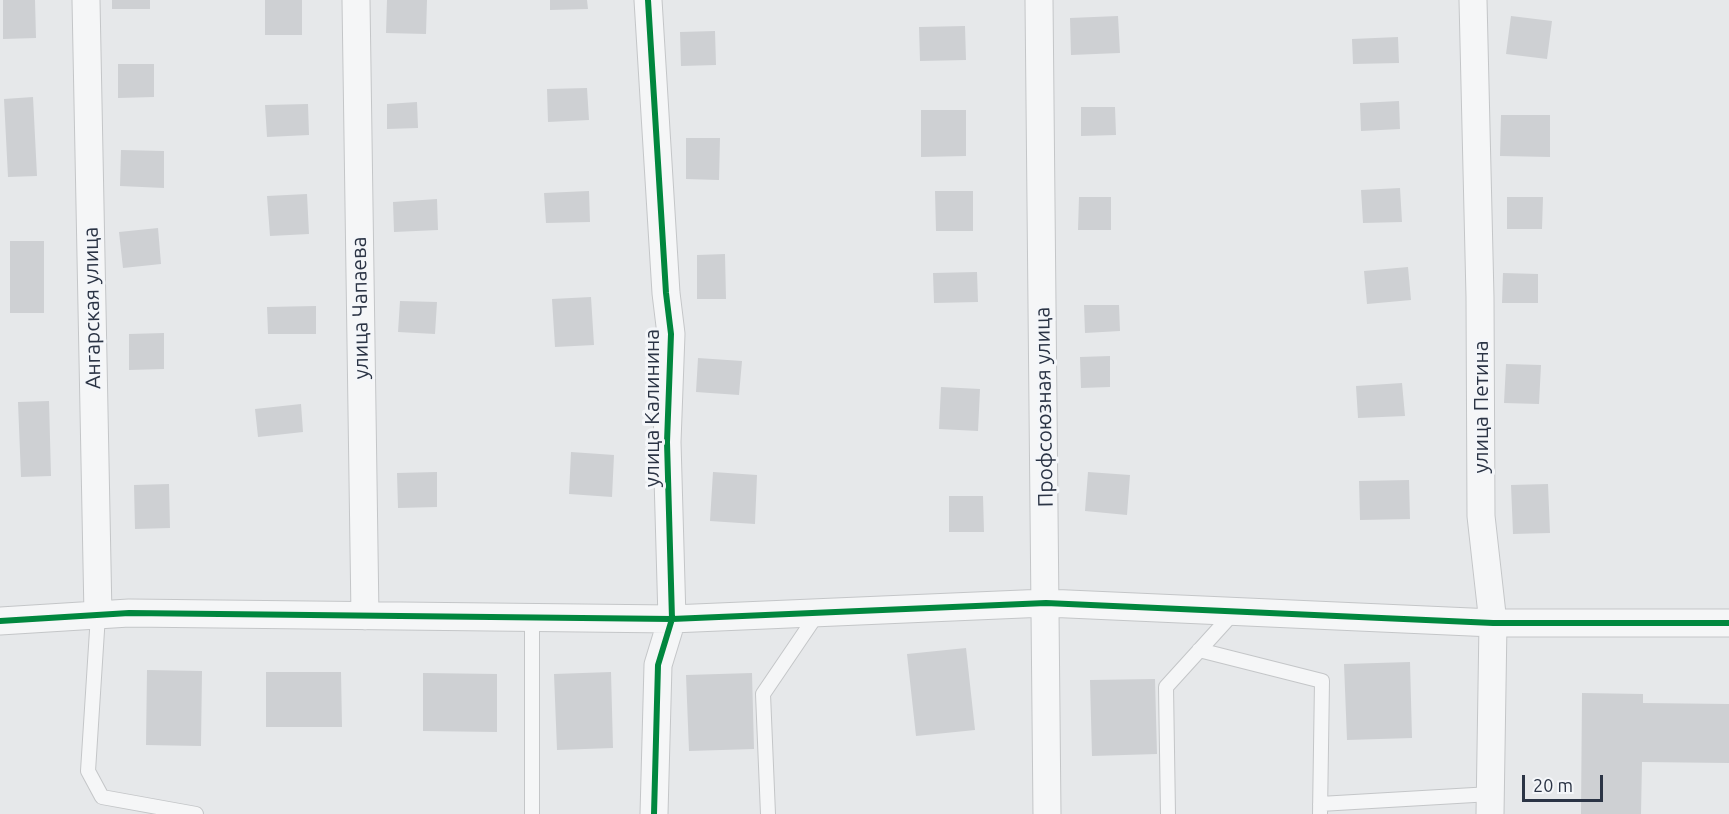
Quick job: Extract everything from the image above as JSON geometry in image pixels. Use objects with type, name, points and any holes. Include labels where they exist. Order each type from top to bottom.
[{"type":"street","name":"Ангарская улица","points":[[86,0],[99,615]]},
{"type":"street","name":"улица Чапаева","points":[[356,0],[365,616]]},
{"type":"street","name":"улица Калинина","points":[[648,0],[666,293],[671,334],[667,442],[672,620],[658,664],[654,814]]},
{"type":"street","name":"Профсоюзная улица","points":[[1039,0],[1047,814]]},
{"type":"street","name":"улица Петина","points":[[1473,0],[1480,297],[1482,516],[1493,623],[1491,804]]},
{"type":"street","points":[[0,621],[129,613],[672,620],[1046,603],[1493,623],[1729,622]]},
{"type":"lane","points":[[1168,814],[1166,687],[1234,611]]},
{"type":"lane","points":[[768,814],[763,694],[818,613]]},
{"type":"lane","points":[[99,615],[88,771],[102,797],[196,814]]},
{"type":"lane","points":[[532,618],[532,814]]},
{"type":"lane","points":[[1199,650],[1322,681],[1320,809],[1491,804]]},
{"type":"building","points":[[3,0],[35,0],[36,38],[3,39]]},
{"type":"building","points":[[112,0],[150,0],[150,9],[112,9]]},
{"type":"building","points":[[265,0],[302,0],[302,35],[265,35]]},
{"type":"building","points":[[387,0],[427,0],[426,34],[386,33]]},
{"type":"building","points":[[550,0],[587,0],[588,9],[550,10]]},
{"type":"building","points":[[1118,16],[1120,53],[1071,55],[1070,18]]},
{"type":"building","points":[[1511,16],[1552,21],[1547,59],[1506,54]]},
{"type":"building","points":[[965,26],[966,60],[920,61],[919,27]]},
{"type":"building","points":[[715,31],[716,65],[681,66],[680,32]]},
{"type":"building","points":[[1398,37],[1399,63],[1353,64],[1352,39]]},
{"type":"building","points":[[118,64],[154,64],[154,97],[118,98]]},
{"type":"building","points":[[587,88],[589,120],[548,122],[547,89]]},
{"type":"building","points":[[33,97],[37,176],[8,177],[4,99]]},
{"type":"building","points":[[1399,101],[1400,129],[1361,131],[1360,103]]},
{"type":"building","points":[[417,102],[418,128],[387,129],[387,104]]},
{"type":"building","points":[[308,104],[309,135],[267,137],[265,105]]},
{"type":"building","points":[[1081,107],[1115,107],[1116,135],[1081,136]]},
{"type":"building","points":[[921,110],[966,110],[966,156],[921,157]]},
{"type":"building","points":[[1501,115],[1550,115],[1550,157],[1500,156]]},
{"type":"building","points":[[686,138],[720,138],[719,180],[686,179]]},
{"type":"building","points":[[121,150],[164,151],[164,188],[120,186]]},
{"type":"building","points":[[1400,188],[1402,222],[1363,223],[1361,190]]},
{"type":"building","points":[[589,191],[590,222],[546,223],[544,193]]},
{"type":"building","points":[[935,191],[973,191],[973,231],[936,231]]},
{"type":"building","points":[[307,194],[309,234],[270,236],[267,196]]},
{"type":"building","points":[[1079,197],[1111,197],[1111,230],[1078,230]]},
{"type":"building","points":[[1507,197],[1543,197],[1542,229],[1507,229]]},
{"type":"building","points":[[437,199],[438,230],[394,232],[393,202]]},
{"type":"building","points":[[158,228],[161,264],[123,268],[119,232]]},
{"type":"building","points":[[10,241],[44,241],[44,313],[10,313]]},
{"type":"building","points":[[725,254],[726,299],[697,299],[697,255]]},
{"type":"building","points":[[1408,267],[1411,300],[1367,304],[1364,271]]},
{"type":"building","points":[[977,272],[978,302],[934,303],[933,273]]},
{"type":"building","points":[[1503,273],[1538,274],[1538,303],[1502,303]]},
{"type":"building","points":[[591,297],[594,345],[555,347],[552,299]]},
{"type":"building","points":[[400,301],[437,302],[435,334],[398,332]]},
{"type":"building","points":[[1084,305],[1119,305],[1120,331],[1085,333]]},
{"type":"building","points":[[316,306],[316,334],[268,334],[267,307]]},
{"type":"building","points":[[164,333],[164,369],[129,370],[129,334]]},
{"type":"building","points":[[1110,356],[1110,387],[1081,388],[1080,357]]},
{"type":"building","points":[[698,358],[742,361],[739,395],[696,392]]},
{"type":"building","points":[[1506,364],[1541,365],[1539,404],[1504,403]]},
{"type":"building","points":[[1402,383],[1405,416],[1358,418],[1356,386]]},
{"type":"building","points":[[941,387],[980,389],[978,431],[939,429]]},
{"type":"building","points":[[49,401],[51,476],[21,477],[18,402]]},
{"type":"building","points":[[301,404],[303,432],[258,437],[255,409]]},
{"type":"building","points":[[571,452],[614,455],[612,497],[569,494]]},
{"type":"building","points":[[437,472],[437,507],[398,508],[397,473]]},
{"type":"building","points":[[713,472],[757,475],[755,524],[710,521]]},
{"type":"building","points":[[1088,472],[1130,475],[1127,515],[1085,511]]},
{"type":"building","points":[[1409,480],[1410,519],[1360,520],[1359,481]]},
{"type":"building","points":[[169,484],[170,528],[135,529],[134,485]]},
{"type":"building","points":[[1548,484],[1550,533],[1513,534],[1511,485]]},
{"type":"building","points":[[949,496],[983,496],[984,532],[949,532]]},
{"type":"building","points":[[966,648],[975,730],[916,736],[907,654]]},
{"type":"building","points":[[1410,662],[1412,738],[1347,740],[1344,664]]},
{"type":"building","points":[[147,670],[202,671],[201,746],[146,745]]},
{"type":"building","points":[[266,672],[341,672],[342,727],[266,727]]},
{"type":"building","points":[[611,672],[613,748],[557,750],[554,674]]},
{"type":"building","points":[[423,673],[497,674],[497,732],[423,731]]},
{"type":"building","points":[[752,673],[754,749],[689,751],[686,675]]},
{"type":"building","points":[[1155,679],[1157,754],[1092,756],[1090,680]]},
{"type":"building","points":[[1582,693],[1643,694],[1643,703],[1729,704],[1729,763],[1642,762],[1641,814],[1581,814]]},
{"type":"cycle path","points":[[648,0],[666,293],[671,334],[667,442],[672,619],[658,665],[654,814]]},
{"type":"cycle path","points":[[0,621],[129,613],[672,619],[1046,603],[1493,623],[1729,623]]}]
